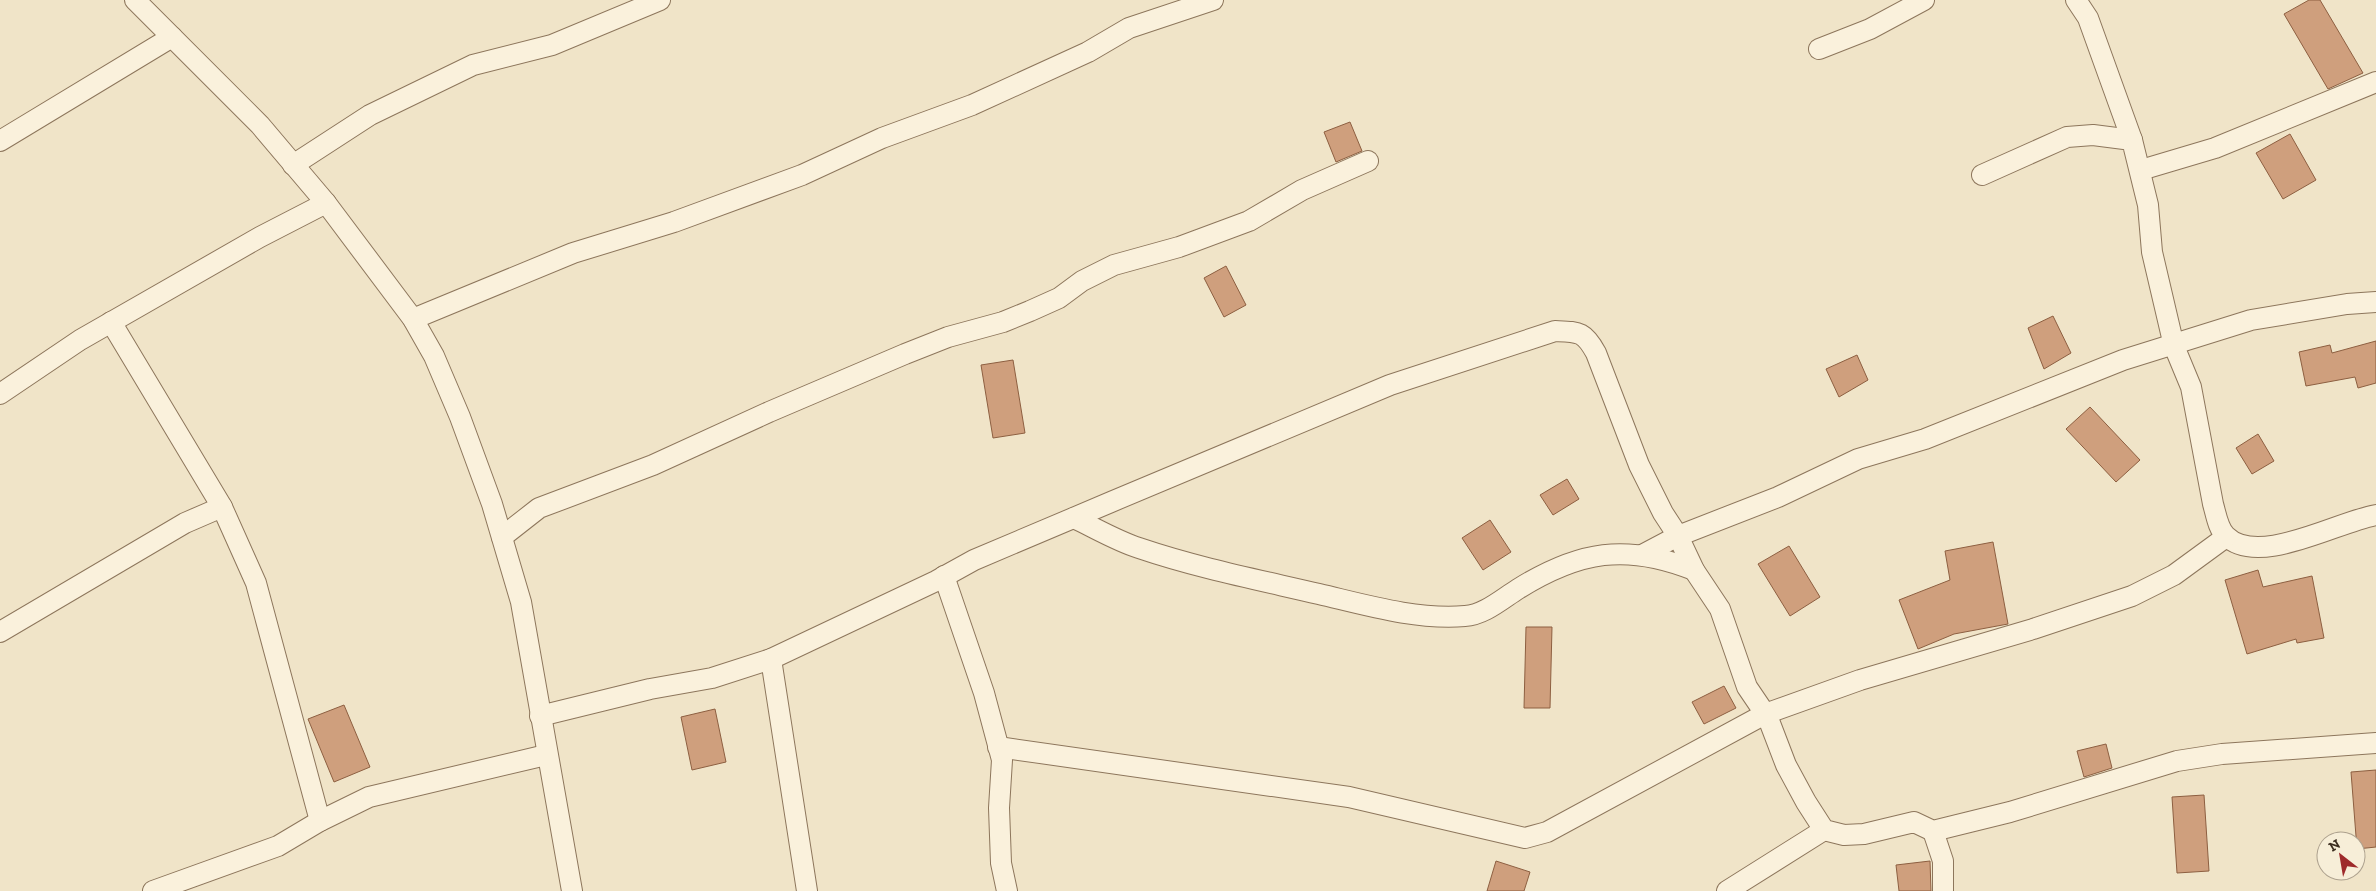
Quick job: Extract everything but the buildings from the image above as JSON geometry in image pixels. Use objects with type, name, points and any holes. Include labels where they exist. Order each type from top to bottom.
[{"type":"street","points":[[293,164],[370,115],[473,65],[552,45],[660,0]]},
{"type":"street","points":[[413,319],[573,253],[674,222],[802,175],[882,138],[972,105],[1088,52],[1129,28],[1213,0]]},
{"type":"street","points":[[1819,49],[1870,29],[1924,0]]},
{"type":"street","points":[[2076,0],[2088,18],[2141,170],[2148,205],[2152,252],[2174,346],[2191,387],[2213,504],[2218,522],[2226,536],[2241,544],[2271,548],[2376,515]]},
{"type":"street","points":[[144,4],[172,37],[260,125],[326,204],[413,319],[434,356],[460,417],[492,504],[521,602],[546,755],[572,891]]},
{"type":"street","points":[[0,141],[172,37]]},
{"type":"street","points":[[2141,170],[2215,148],[2376,82]]},
{"type":"street","points":[[1982,175],[2067,138],[2094,135],[2132,140]]},
{"type":"street","points":[[502,537],[539,508],[653,465],[769,412],[905,354],[948,337],[1003,322],[1030,311],[1060,298],[1082,281],[1114,265],[1179,247],[1250,221],[1302,190],[1368,162]]},
{"type":"street","points":[[0,394],[111,322],[260,237],[326,204]]},
{"type":"street","points":[[1642,555],[1678,536],[1778,497],[1858,459],[1925,439],[2105,367],[2251,320],[2347,304],[2376,302]]},
{"type":"street","points":[[111,322],[222,507],[256,583],[320,821]]},
{"type":"street","points":[[540,716],[650,689],[712,678],[771,659],[974,560],[1390,385],[1555,331],[1576,332],[1588,338],[1596,353],[1639,465],[1663,513],[1678,536],[1694,570],[1720,609],[1747,687],[1765,714],[1786,765],[1824,830],[1844,835],[1864,834],[1914,822],[1933,831],[2010,812],[2177,760],[2222,754],[2376,743]]},
{"type":"street","points":[[0,632],[185,523],[222,507]]},
{"type":"street","points":[[1074,518],[1138,548],[1213,570],[1362,604],[1440,617],[1468,616],[1486,610],[1534,579],[1566,563],[1606,553],[1642,555],[1671,561],[1694,570]]},
{"type":"street","points":[[998,747],[1349,797],[1525,838],[1547,832],[1765,714],[1860,680],[2033,629],[2132,596],[2174,575],[2226,536]]},
{"type":"street","points":[[944,576],[984,693],[1002,760],[999,808],[1001,863],[1007,891]]},
{"type":"street","points":[[771,659],[807,891]]},
{"type":"street","points":[[153,891],[278,846],[320,821],[369,797],[546,755]]},
{"type":"street","points":[[1727,891],[1824,830]]},
{"type":"street","points":[[1933,831],[1943,861],[1943,891]]}]
